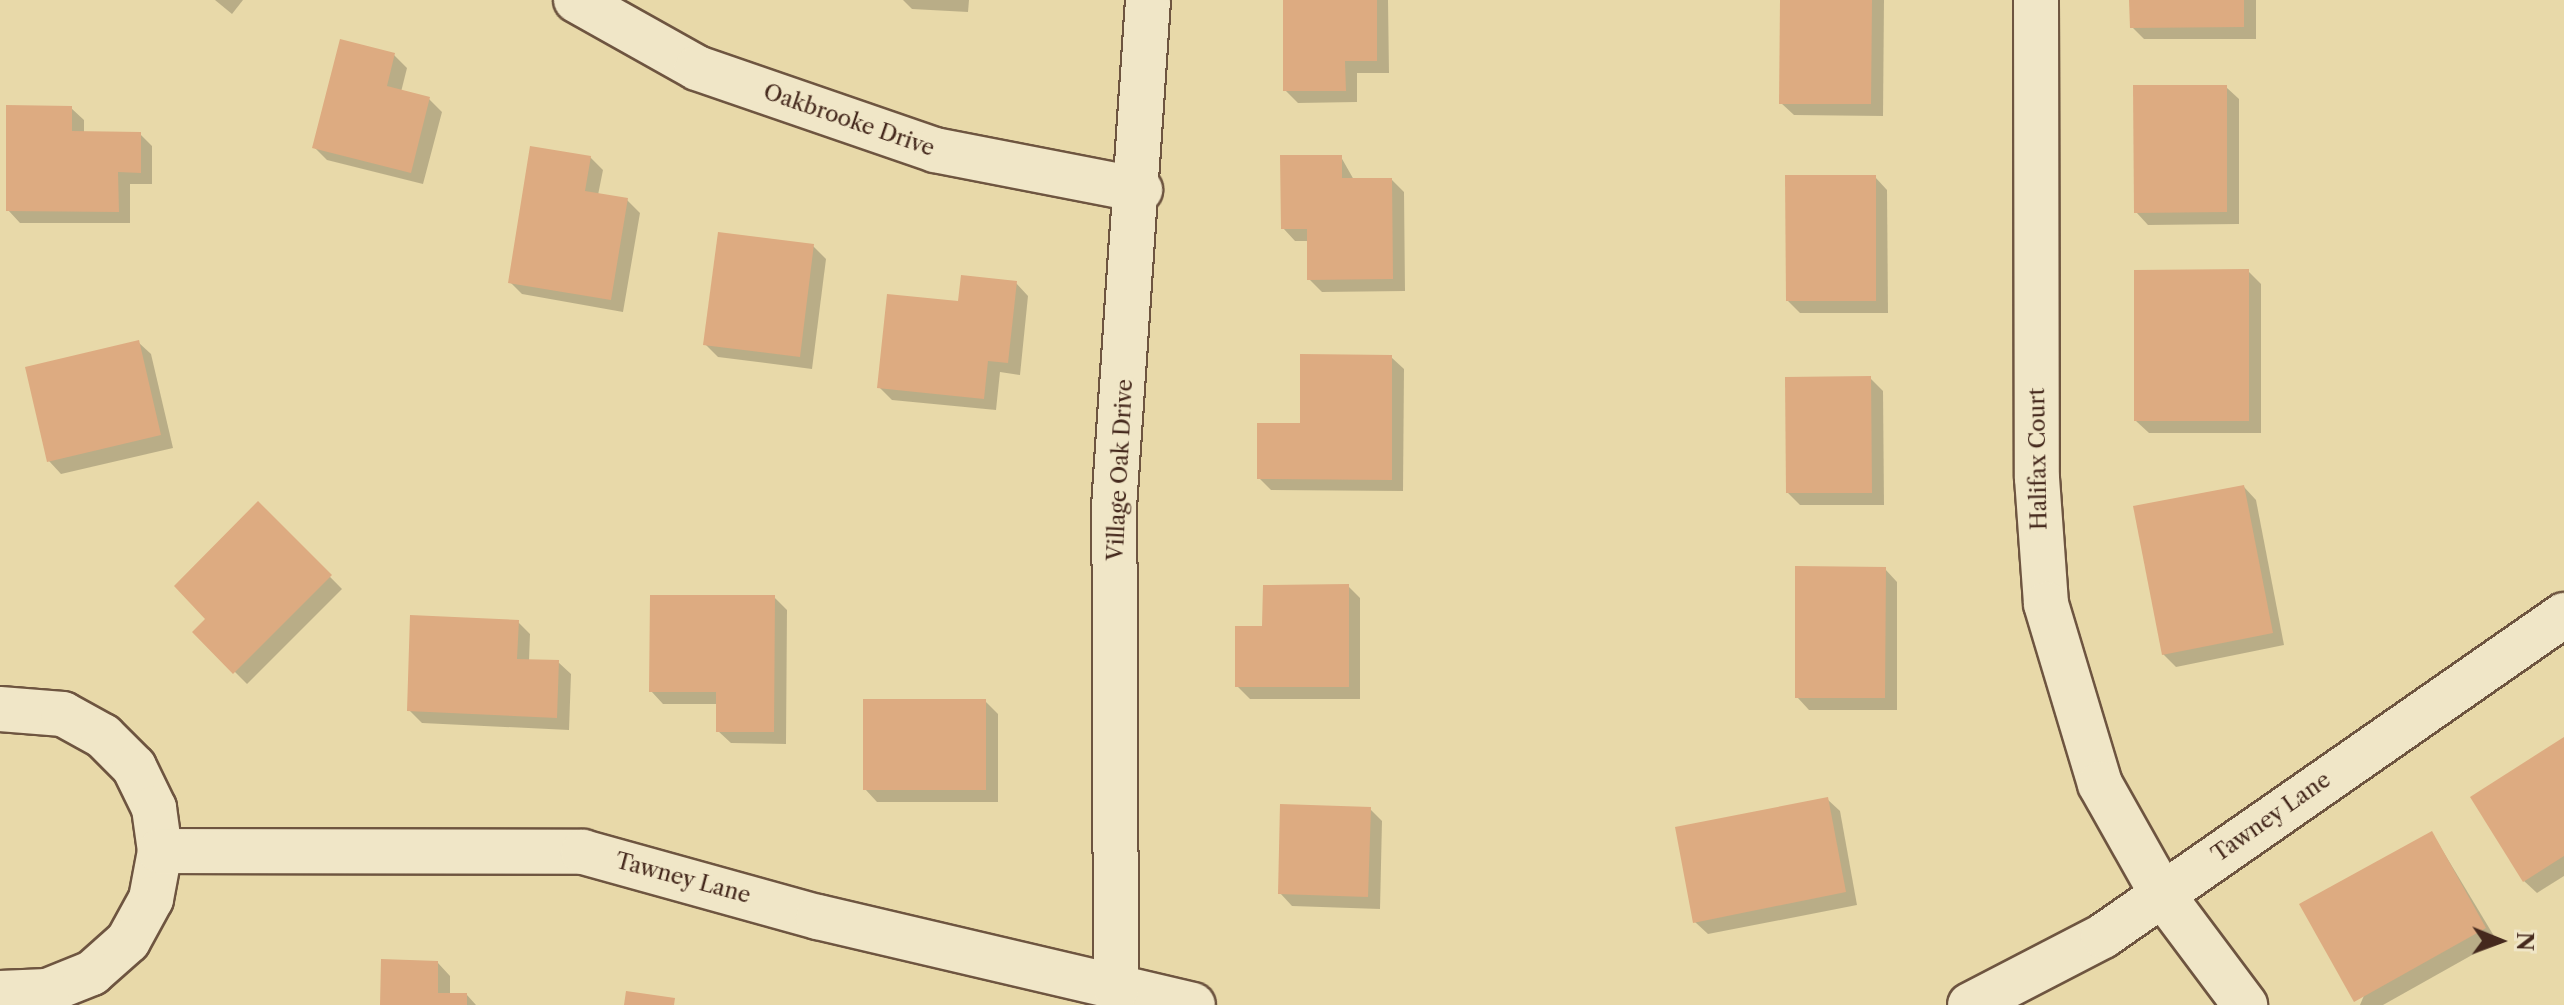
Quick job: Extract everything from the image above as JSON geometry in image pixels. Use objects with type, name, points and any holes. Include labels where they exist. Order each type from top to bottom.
[{"type":"street","name":"Oakbrooke Drive","points":[[576,0],[697,68],[935,150],[1140,190]]},
{"type":"street","name":"Village Oak Drive","points":[[1116,990],[1114,507],[1140,190],[1148,0]]},
{"type":"street","name":"Halifax Court","points":[[2036,0],[2037,478],[2046,604],[2100,784],[2162,894],[2245,1005]]},
{"type":"street","name":"Tawney Lane","points":[[1970,1005],[2091,944],[2564,615]]},
{"type":"street","points":[[0,709],[63,714],[103,736],[134,767],[154,808],[160,851],[151,899],[110,957],[47,991],[0,993]]},
{"type":"street","name":"Tawney Lane","points":[[160,851],[583,852],[1116,990],[1193,1005]]},
{"type":"building","points":[[1283,0],[1377,0],[1377,61],[1345,61],[1346,91],[1283,91]]},
{"type":"building","points":[[1780,0],[1872,0],[1871,104],[1779,104]]},
{"type":"building","points":[[2129,0],[2244,0],[2244,27],[2130,28]]},
{"type":"building","points":[[340,39],[395,53],[387,86],[430,97],[411,173],[312,148]]},
{"type":"building","points":[[2133,85],[2227,85],[2227,212],[2134,213]]},
{"type":"building","points":[[6,105],[72,106],[72,131],[141,132],[141,173],[118,172],[119,212],[6,211]]},
{"type":"building","points":[[530,146],[591,156],[585,191],[628,198],[611,300],[508,283]]},
{"type":"building","points":[[1280,155],[1342,155],[1342,178],[1392,178],[1393,279],[1307,280],[1307,229],[1281,229]]},
{"type":"building","points":[[1785,175],[1876,175],[1876,301],[1786,301]]},
{"type":"building","points":[[718,232],[814,244],[800,357],[703,345]]},
{"type":"building","points":[[2249,269],[2249,421],[2134,421],[2134,270]]},
{"type":"building","points":[[961,275],[1017,281],[1008,363],[988,361],[984,399],[877,388],[887,294],[958,301]]},
{"type":"building","points":[[139,340],[161,435],[47,462],[25,367]]},
{"type":"building","points":[[1300,354],[1392,355],[1392,480],[1257,479],[1257,423],[1300,423]]},
{"type":"building","points":[[1871,376],[1872,493],[1786,493],[1785,377]]},
{"type":"building","points":[[2244,485],[2273,633],[2162,655],[2133,506]]},
{"type":"building","points":[[258,501],[332,575],[233,674],[192,632],[205,619],[174,586]]},
{"type":"building","points":[[1795,566],[1886,567],[1885,698],[1795,698]]},
{"type":"building","points":[[1349,584],[1349,687],[1235,687],[1235,626],[1262,626],[1263,585]]},
{"type":"building","points":[[650,595],[775,595],[774,732],[716,732],[716,692],[649,692]]},
{"type":"building","points":[[410,615],[519,620],[517,659],[559,660],[557,718],[407,711]]},
{"type":"building","points":[[863,699],[986,699],[986,790],[863,790]]},
{"type":"building","points":[[2564,737],[2564,856],[2523,882],[2470,797]]},
{"type":"building","points":[[1828,797],[1846,892],[1693,923],[1675,827]]},
{"type":"building","points":[[1280,804],[1371,807],[1368,897],[1278,894]]},
{"type":"building","points":[[2432,831],[2486,928],[2354,1002],[2299,904]]},
{"type":"building","points":[[381,959],[438,961],[438,993],[467,993],[467,1005],[380,1005]]},
{"type":"building","points":[[626,991],[675,998],[674,1005],[624,1005]]}]
